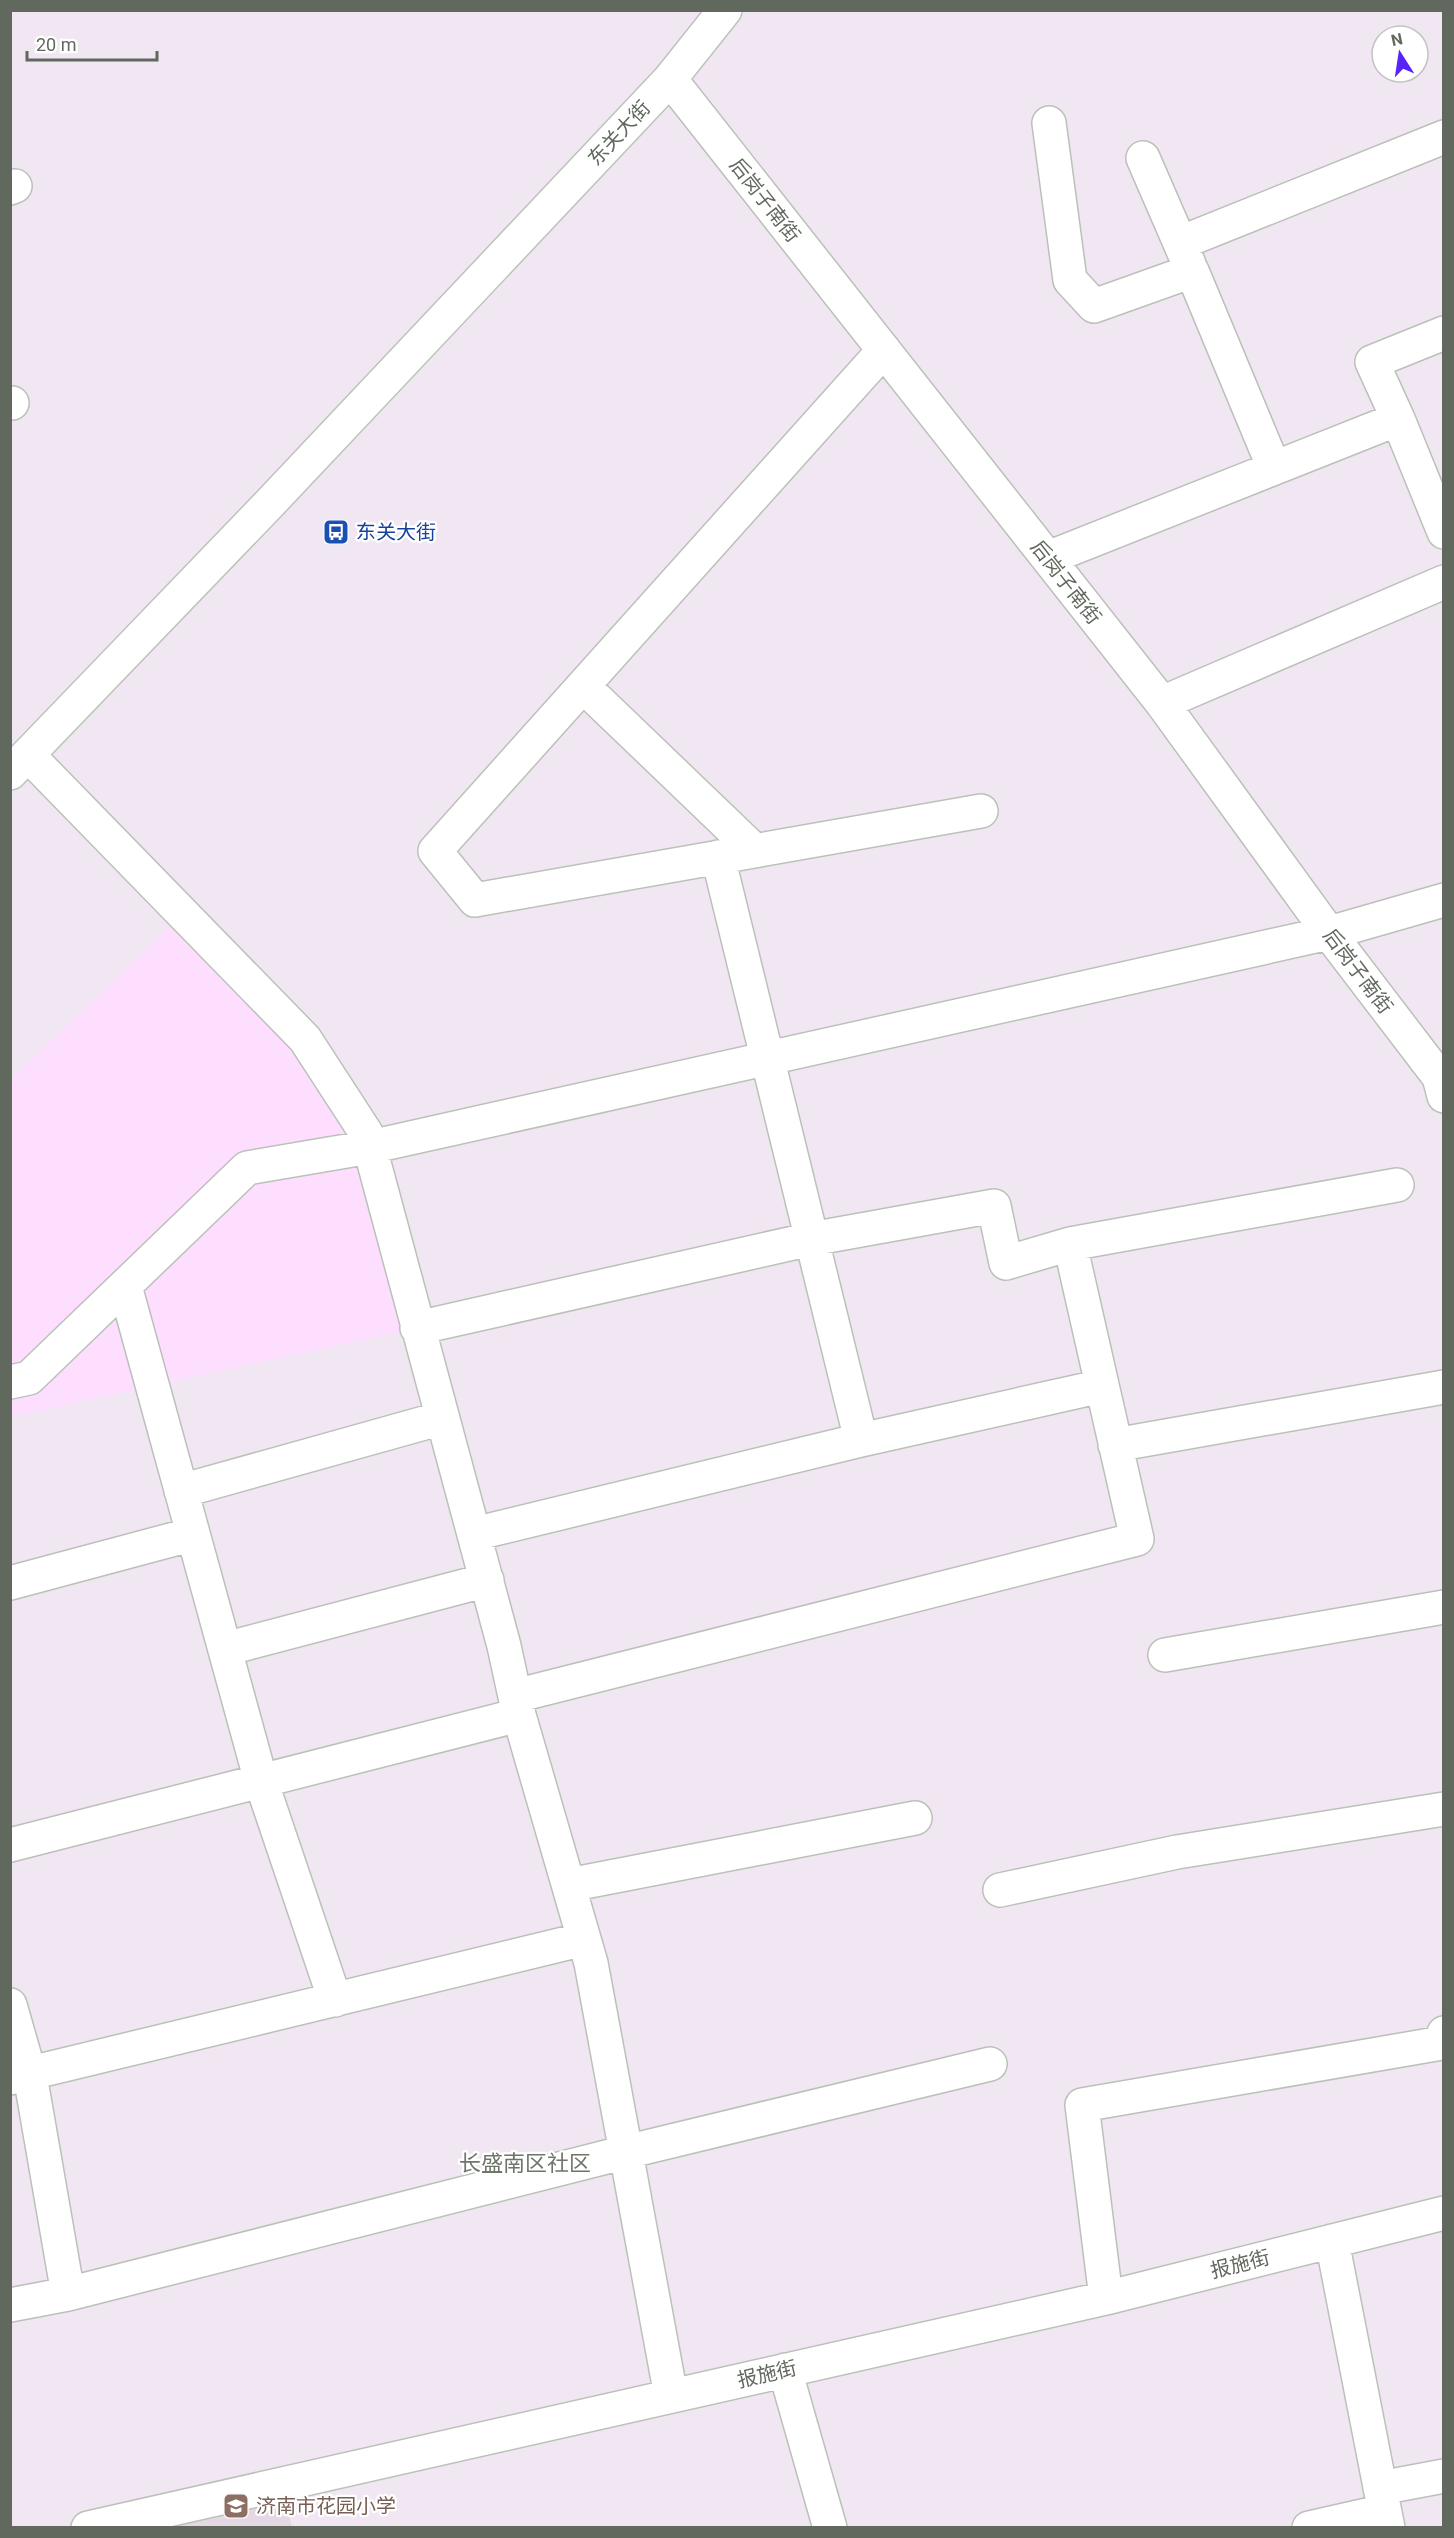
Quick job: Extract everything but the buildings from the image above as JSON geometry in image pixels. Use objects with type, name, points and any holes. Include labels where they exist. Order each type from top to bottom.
[{"type":"street","name":"东关大街","points":[[19,764],[270,503],[670,79],[725,10]]},
{"type":"street","name":"后岗子南街","points":[[670,79],[1162,704],[1329,933],[1439,1077],[1443,1096]]},
{"type":"street","points":[[1049,123],[1070,280],[1094,306],[1186,257],[1443,137]]},
{"type":"street","points":[[1143,158],[1275,468]]},
{"type":"street","points":[[1442,523],[1372,362],[1443,333]]},
{"type":"street","points":[[884,350],[435,851],[475,900],[981,811]]},
{"type":"street","points":[[1048,558],[1398,419]]},
{"type":"street","points":[[1162,704],[1443,582]]},
{"type":"street","points":[[582,686],[754,851]]},
{"type":"street","points":[[19,764],[305,1039],[366,1133],[474,1534],[517,1706],[584,1939],[671,2396]]},
{"type":"street","points":[[718,857],[861,1440]]},
{"type":"street","points":[[10,1382],[29,1378],[247,1167],[370,1147],[1329,933],[1443,900]]},
{"type":"street","points":[[417,1328],[811,1239],[994,1206],[1006,1263],[1070,1244],[1397,1185]]},
{"type":"street","points":[[10,1845],[261,1781],[517,1706],[1137,1539],[1070,1244]]},
{"type":"street","points":[[125,1286],[261,1781],[335,2000]]},
{"type":"street","points":[[474,1534],[861,1440],[1102,1386]]},
{"type":"street","points":[[1115,1445],[1443,1387]]},
{"type":"street","points":[[182,1491],[442,1418]]},
{"type":"street","points":[[10,1583],[193,1534]]},
{"type":"street","points":[[225,1648],[486,1580]]},
{"type":"street","points":[[1165,1655],[1443,1607]]},
{"type":"street","points":[[1000,1890],[1178,1852],[1443,1809]]},
{"type":"street","points":[[569,1885],[915,1818]]},
{"type":"street","points":[[20,2076],[584,1939]]},
{"type":"street","points":[[10,2005],[20,2076],[68,2294]]},
{"type":"street","points":[[1106,2298],[1082,2105],[1442,2043],[1443,2033]]},
{"type":"street","points":[[10,2305],[68,2294],[626,2152],[990,2064]]},
{"type":"street","name":"报施街","points":[[87,2528],[1106,2298],[1443,2213]]},
{"type":"street","points":[[1332,2241],[1384,2509]]},
{"type":"street","points":[[786,2370],[830,2528]]},
{"type":"street","points":[[1309,2528],[1384,2509],[1443,2476]]},
{"type":"shaded area","points":[[183,914],[366,1133],[417,1328],[11,1417],[11,1079]]},
{"type":"shaded area","name":"济南市花园小学","points":[[281,2484],[292,2527],[88,2528]]},
{"type":"place","name":"东关大街","points":[[336,532]]},
{"type":"place","name":"济南市花园小学","points":[[236,2506]]},
{"type":"district","name":"长盛南区社区","points":[[525,2163]]}]
